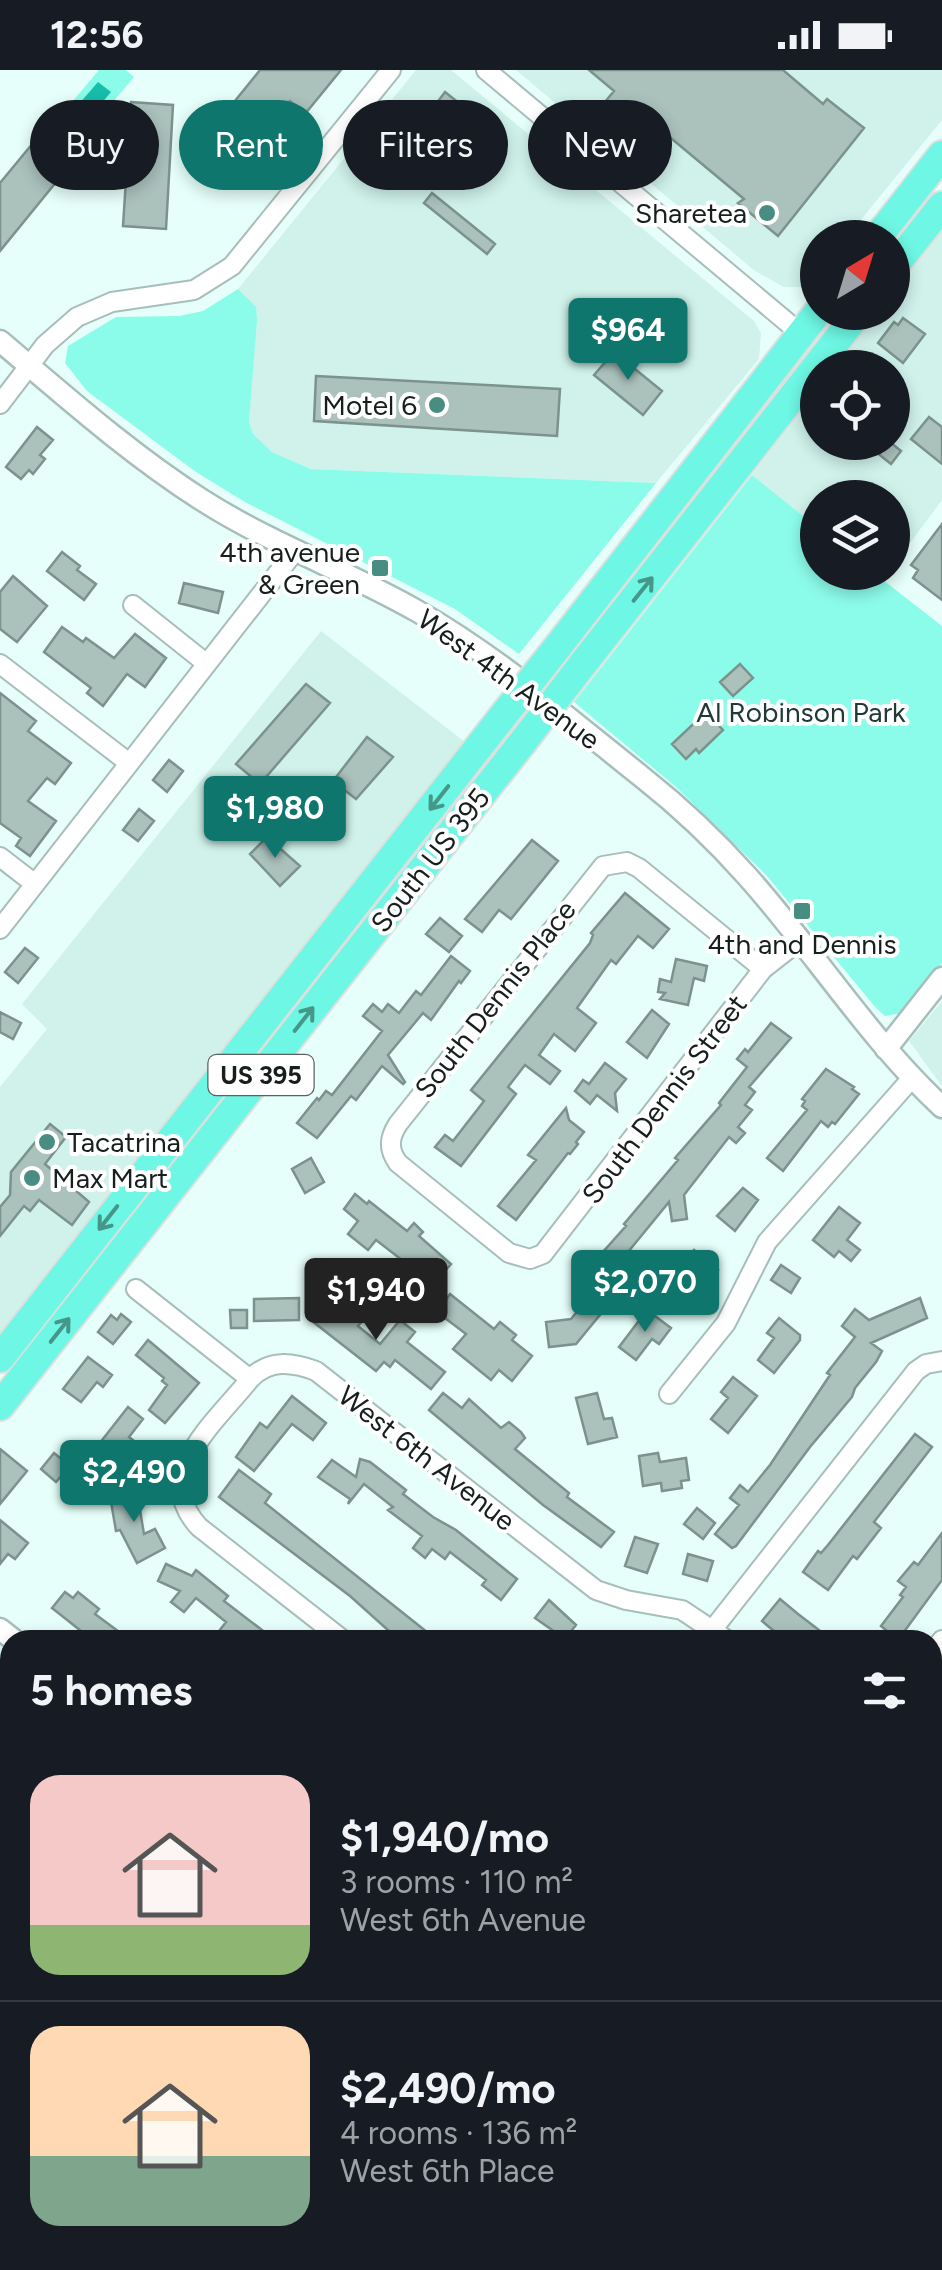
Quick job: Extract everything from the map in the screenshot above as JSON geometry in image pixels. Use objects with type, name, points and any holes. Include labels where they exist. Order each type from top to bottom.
[{"type":"highway","points":[[891,220],[942,155]]},
{"type":"highway","points":[[910,246],[942,206]]},
{"type":"highway","name":"South US 395","points":[[0,1358],[804,330]]},
{"type":"highway","points":[[680,544],[725,461],[806,352],[808,330]]},
{"type":"highway","name":"South US 395","points":[[0,1406],[844,330]]},
{"type":"street","points":[[0,404],[59,330],[96,307],[180,294],[220,276],[258,236],[390,70]]},
{"type":"street","points":[[486,70],[800,316]]},
{"type":"street","name":"West 4th Avenue","points":[[0,342],[172,480],[229,516],[419,612],[496,663],[681,810],[746,874],[886,1048],[942,1107]]},
{"type":"street","points":[[0,928],[295,551]]},
{"type":"street","points":[[133,605],[207,664]]},
{"type":"street","points":[[0,664],[129,763]]},
{"type":"street","points":[[0,857],[35,884]]},
{"type":"street","name":"South Dennis Place","points":[[530,1259],[509,1253],[398,1163],[390,1148],[391,1134],[582,888],[604,866],[627,862],[763,968]]},
{"type":"street","name":"South Dennis Street","points":[[530,1259],[551,1246],[763,968],[800,940]]},
{"type":"street","points":[[886,1048],[942,978]]},
{"type":"street","points":[[669,1394],[726,1323],[767,1242],[912,1078]]},
{"type":"street","points":[[136,1289],[250,1379],[186,1459],[180,1482],[185,1507],[200,1526],[330,1630]]},
{"type":"street","points":[[723,1630],[916,1371],[940,1361]]},
{"type":"street","name":"West 6th Avenue","points":[[250,1379],[268,1366],[280,1364],[316,1372],[596,1590],[682,1610],[714,1630]]},
{"type":"shaded area","points":[[416,70],[451,70],[487,100],[392,100]]},
{"type":"shaded area","points":[[516,70],[942,70],[942,120],[861,220],[800,220],[800,287],[784,287],[755,271],[659,190],[672,190],[672,100],[552,100]]},
{"type":"shaded area","points":[[98,82],[111,92],[104,100],[82,100]]},
{"type":"shaded area","points":[[508,117],[528,134],[528,190],[596,190],[754,321],[761,333],[759,359],[656,483],[311,469],[272,452],[253,435],[249,422],[256,308],[238,289],[318,190],[323,190],[323,184],[343,160],[343,190],[508,190]]},
{"type":"shaded area","points":[[942,229],[942,500],[910,543],[910,480],[800,480],[800,513],[752,475],[800,412],[800,460],[910,460],[910,350],[849,350],[864,330],[910,330],[910,271]]},
{"type":"shaded area","points":[[321,631],[465,742],[0,1334],[0,1087],[47,1029],[22,1004]]},
{"type":"shaded area","points":[[942,1001],[942,1086],[909,1041]]},
{"type":"green space","points":[[99,70],[126,70],[134,77],[115,100],[74,100]]},
{"type":"green space","points":[[238,289],[256,307],[249,422],[253,434],[272,452],[311,469],[656,483],[519,654],[455,609],[245,502],[196,472],[87,391],[65,363],[68,346],[116,317],[179,316],[203,311]]},
{"type":"green space","name":"Al Robinson Park","points":[[752,475],[800,513],[800,590],[896,590],[942,626],[942,963],[903,1013],[885,1016],[876,1008],[767,876],[676,787],[574,702]]},
{"type":"building","points":[[260,70],[341,70],[316,100],[236,100]]},
{"type":"building","points":[[589,70],[783,70],[823,104],[827,99],[864,128],[778,236],[738,203],[744,199],[672,139],[672,100],[607,100],[614,91]]},
{"type":"building","points":[[445,92],[455,100],[439,100]]},
{"type":"building","points":[[159,104],[173,105],[166,229],[123,226],[125,190],[159,190]]},
{"type":"building","points":[[30,147],[30,190],[50,190],[0,251],[0,183]]},
{"type":"building","points":[[432,193],[495,244],[487,254],[424,203]]},
{"type":"building","points":[[910,323],[925,334],[910,354],[910,350],[887,350],[878,343],[888,330],[910,330]]},
{"type":"building","points":[[614,352],[662,391],[643,415],[594,375]]},
{"type":"building","name":"Motel 6","points":[[316,376],[560,389],[557,436],[314,421]]},
{"type":"building","points":[[929,417],[942,427],[942,464],[911,439]]},
{"type":"building","points":[[37,427],[53,440],[40,455],[45,459],[33,474],[29,470],[21,479],[6,467]]},
{"type":"building","points":[[942,524],[942,600],[913,578],[918,570],[911,565]]},
{"type":"building","points":[[62,552],[96,584],[84,600],[47,571]]},
{"type":"building","points":[[13,576],[47,606],[17,642],[0,629],[0,592]]},
{"type":"building","points":[[184,583],[223,592],[218,613],[179,603]]},
{"type":"building","points":[[62,627],[114,658],[135,634],[166,658],[145,687],[127,674],[103,706],[87,693],[91,688],[44,652]]},
{"type":"building","points":[[740,664],[753,678],[733,696],[720,682]]},
{"type":"building","points":[[306,684],[330,703],[260,784],[236,764]]},
{"type":"building","points":[[0,693],[36,721],[28,731],[71,763],[55,784],[47,778],[28,801],[56,821],[30,856],[16,846],[21,838],[0,823]]},
{"type":"building","points":[[706,712],[723,730],[699,753],[696,749],[686,759],[672,744]]},
{"type":"building","points":[[367,737],[393,757],[356,799],[333,781]]},
{"type":"building","points":[[169,760],[183,771],[167,792],[153,780]]},
{"type":"building","points":[[139,809],[154,821],[138,841],[123,830]]},
{"type":"building","points":[[267,837],[300,866],[280,886],[250,854]]},
{"type":"building","points":[[532,840],[558,861],[511,919],[499,910],[482,932],[465,919]]},
{"type":"building","points":[[625,893],[669,929],[653,948],[638,936],[616,964],[611,960],[577,1008],[596,1023],[575,1051],[554,1034],[539,1055],[560,1071],[550,1084],[525,1065],[508,1087],[516,1094],[461,1166],[435,1147],[445,1135],[453,1141],[484,1101],[471,1090],[590,943],[591,933]]},
{"type":"building","points":[[440,918],[462,936],[449,952],[426,934]]},
{"type":"building","points":[[25,948],[38,958],[18,983],[5,972]]},
{"type":"building","points":[[451,956],[470,971],[431,1020],[423,1013],[388,1055],[405,1082],[382,1066],[356,1100],[351,1096],[317,1138],[297,1123],[317,1098],[326,1091],[332,1095],[382,1031],[363,1016],[373,1004],[382,1012],[388,1004],[399,1013],[416,991],[421,995]]},
{"type":"building","points":[[676,959],[707,966],[704,981],[694,978],[688,1005],[660,999],[665,993],[658,992],[660,979],[671,982]]},
{"type":"building","points":[[652,1010],[669,1024],[647,1058],[627,1042]]},
{"type":"building","points":[[0,1012],[21,1023],[13,1039],[0,1032]]},
{"type":"building","points":[[771,1023],[791,1038],[749,1087],[755,1092],[745,1105],[752,1110],[738,1127],[745,1133],[736,1143],[729,1137],[684,1195],[687,1219],[672,1221],[669,1202],[601,1285],[585,1272],[721,1105],[747,1067],[737,1059],[745,1049],[748,1052]]},
{"type":"building","points":[[605,1063],[626,1079],[615,1093],[617,1111],[597,1095],[590,1104],[575,1091],[583,1080],[589,1084]]},
{"type":"building","points":[[826,1069],[859,1094],[835,1124],[832,1122],[828,1127],[821,1121],[783,1171],[767,1158],[807,1110],[802,1099]]},
{"type":"building","points":[[566,1108],[569,1120],[584,1132],[516,1220],[498,1206],[536,1160],[528,1155]]},
{"type":"building","points":[[50,1124],[66,1137],[45,1164],[89,1202],[72,1225],[39,1200],[30,1211],[24,1206],[0,1236],[0,1207],[10,1195],[11,1172]]},
{"type":"building","points":[[311,1158],[324,1182],[305,1193],[292,1169]]},
{"type":"building","points":[[743,1188],[758,1200],[735,1231],[717,1216]]},
{"type":"building","points":[[355,1194],[407,1231],[414,1223],[423,1232],[419,1236],[451,1264],[433,1284],[376,1240],[368,1250],[348,1234],[358,1221],[344,1209]]},
{"type":"building","points":[[839,1207],[860,1223],[847,1240],[860,1250],[851,1261],[839,1251],[834,1257],[813,1240]]},
{"type":"building","points":[[694,1250],[718,1270],[706,1285],[699,1279],[682,1301],[665,1287]]},
{"type":"building","points":[[781,1265],[800,1278],[791,1293],[771,1280]]},
{"type":"building","points":[[450,1294],[494,1329],[500,1322],[516,1335],[512,1340],[532,1356],[512,1381],[499,1370],[491,1380],[453,1349],[466,1334],[437,1312]]},
{"type":"building","points":[[332,1295],[363,1320],[358,1326],[380,1344],[400,1320],[415,1332],[407,1342],[445,1372],[431,1389],[395,1360],[390,1367],[384,1362],[376,1371],[312,1321]]},
{"type":"building","points":[[299,1298],[299,1320],[254,1321],[254,1299]]},
{"type":"building","points":[[588,1298],[604,1310],[576,1344],[549,1347],[546,1322],[571,1319]]},
{"type":"building","points":[[920,1298],[927,1318],[871,1343],[882,1351],[876,1362],[732,1548],[715,1534],[739,1505],[730,1498],[740,1485],[748,1492],[770,1465],[830,1375],[827,1373],[855,1337],[842,1326],[855,1309],[869,1320]]},
{"type":"building","points":[[230,1310],[247,1310],[247,1328],[231,1328]]},
{"type":"building","points":[[647,1310],[671,1328],[659,1344],[652,1339],[636,1360],[619,1347]]},
{"type":"building","points":[[121,1314],[131,1322],[113,1344],[98,1332],[111,1315],[117,1320]]},
{"type":"building","points":[[779,1318],[800,1335],[800,1340],[774,1373],[758,1360],[774,1338],[767,1333]]},
{"type":"building","points":[[148,1340],[199,1383],[165,1423],[149,1410],[167,1385],[136,1355]]},
{"type":"building","points":[[88,1357],[112,1375],[103,1387],[97,1382],[81,1402],[63,1389]]},
{"type":"building","points":[[733,1377],[757,1396],[728,1433],[711,1419],[728,1398],[721,1392]]},
{"type":"building","points":[[443,1393],[462,1408],[469,1399],[501,1428],[509,1422],[521,1432],[525,1438],[515,1449],[569,1493],[567,1497],[614,1532],[601,1547],[543,1505],[429,1410]]},
{"type":"building","points":[[597,1393],[604,1419],[612,1418],[617,1437],[588,1444],[576,1398]]},
{"type":"building","points":[[292,1396],[326,1423],[313,1440],[292,1424],[254,1471],[236,1457],[260,1423],[267,1428]]},
{"type":"building","points":[[128,1407],[143,1419],[129,1437],[143,1448],[128,1467],[99,1444]]},
{"type":"building","points":[[915,1434],[932,1447],[874,1522],[881,1528],[857,1559],[853,1556],[828,1590],[803,1572]]},
{"type":"building","points":[[0,1449],[27,1471],[0,1504]]},
{"type":"building","points":[[54,1453],[70,1466],[56,1482],[41,1469]]},
{"type":"building","points":[[658,1453],[660,1462],[686,1458],[689,1480],[681,1481],[682,1488],[662,1491],[661,1483],[643,1486],[639,1456]]},
{"type":"building","points":[[360,1459],[370,1462],[406,1490],[403,1494],[517,1579],[501,1600],[482,1585],[486,1580],[450,1552],[445,1559],[432,1549],[425,1558],[413,1548],[422,1536],[388,1510],[393,1507],[364,1484],[348,1504],[350,1499],[318,1477],[332,1460],[356,1477]]},
{"type":"building","points":[[239,1470],[271,1494],[265,1503],[424,1630],[388,1630],[350,1596],[219,1497]]},
{"type":"building","points":[[131,1485],[144,1534],[155,1529],[165,1548],[137,1563],[120,1530],[116,1531],[110,1496],[118,1494],[117,1487]]},
{"type":"building","points":[[697,1508],[715,1523],[703,1539],[684,1524]]},
{"type":"building","points":[[0,1520],[28,1543],[15,1559],[8,1554],[0,1564]]},
{"type":"building","points":[[942,1533],[942,1580],[905,1630],[886,1630],[881,1626],[906,1587],[898,1581],[914,1562],[918,1565]]},
{"type":"building","points":[[635,1537],[658,1544],[647,1573],[625,1566]]},
{"type":"building","points":[[688,1554],[713,1561],[707,1581],[683,1574]]},
{"type":"building","points":[[166,1564],[192,1576],[196,1570],[228,1596],[224,1601],[262,1630],[220,1630],[226,1622],[196,1598],[184,1612],[171,1602],[180,1591],[158,1581]]},
{"type":"building","points":[[65,1592],[73,1598],[78,1592],[99,1609],[95,1614],[117,1630],[80,1630],[52,1608]]},
{"type":"building","points":[[780,1599],[819,1630],[773,1630],[762,1621]]},
{"type":"building","points":[[549,1600],[576,1625],[572,1630],[552,1630],[535,1618]]},
{"type":"place","name":"Sharetea","points":[[767,213]]},
{"type":"place","name":"Motel 6","points":[[437,405]]},
{"type":"place","name":"4th avenue & Green","points":[[380,568]]},
{"type":"place","name":"4th and Dennis","points":[[802,911]]},
{"type":"place","name":"Tacatrina","points":[[47,1142]]},
{"type":"place","name":"Max Mart","points":[[32,1178]]}]
